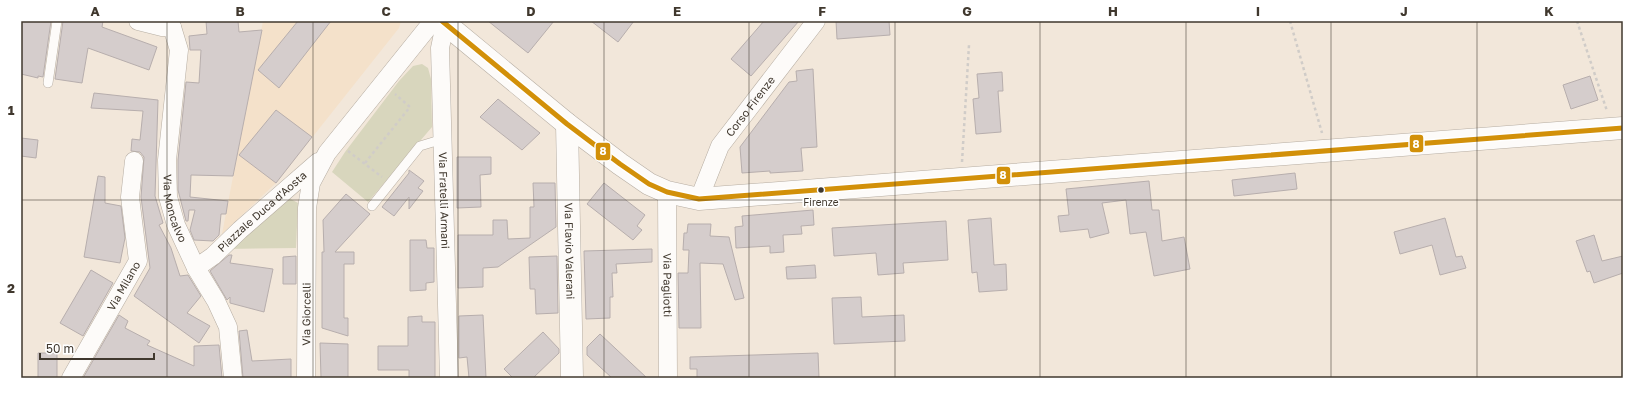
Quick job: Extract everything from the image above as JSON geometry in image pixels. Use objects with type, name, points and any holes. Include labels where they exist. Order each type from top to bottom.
[{"type":"street","points":[[138,21],[162,27],[176,24]]},
{"type":"street","name":"Corso Firenze","points":[[699,199],[720,146],[816,21]]},
{"type":"street","points":[[440,22],[567,124],[649,184],[667,192],[699,199],[1618,129]]},
{"type":"street","name":"Piazzale Duca d'Aosta","points":[[307,251],[307,208],[311,183],[332,147],[383,84],[440,22]]},
{"type":"street","name":"Via Fratelli Armani","points":[[440,22],[449,378]]},
{"type":"street","name":"Via Moncalvo","points":[[176,24],[179,50],[167,160],[168,197],[176,225],[196,268],[216,301],[228,327],[233,378]]},
{"type":"street","name":"Via Flavio Valerani","points":[[567,124],[572,378]]},
{"type":"street","name":"Piazzale Duca d'Aosta","points":[[196,268],[214,256],[240,230],[332,147]]},
{"type":"street","name":"Via Milano","points":[[71,378],[138,261],[130,197],[134,161]]},
{"type":"street","name":"Via Pagliotti","points":[[667,192],[668,378]]},
{"type":"street","name":"Via Giorcelli","points":[[306,378],[307,251]]},
{"type":"lane","points":[[48,83],[57,21]]},
{"type":"lane","points":[[372,206],[420,146],[443,139]]},
{"type":"path","points":[[1290,21],[1323,138],[1324,152]]},
{"type":"path","points":[[1577,21],[1618,129]]},
{"type":"path","points":[[961,178],[969,45]]},
{"type":"path","points":[[365,163],[410,107],[383,84]]},
{"type":"path","points":[[332,147],[365,163],[391,183]]},
{"type":"shaded area","points":[[263,21],[401,21],[399,28],[276,183],[222,234]]},
{"type":"shaded area","points":[[422,64],[428,68],[431,79],[432,127],[368,202],[332,172],[345,152],[399,81],[413,66]]},
{"type":"shaded area","points":[[287,197],[298,203],[296,248],[227,249]]},
{"type":"building","points":[[21,21],[51,21],[43,77],[38,76],[38,78],[21,74]]},
{"type":"building","points":[[63,21],[103,21],[102,27],[157,47],[149,70],[88,48],[82,83],[55,79]]},
{"type":"building","points":[[206,21],[238,21],[239,32],[262,30],[233,176],[191,175],[190,197],[228,201],[226,214],[221,214],[219,235],[213,241],[194,240],[190,230],[195,210],[189,210],[188,221],[186,221],[178,190],[178,160],[186,82],[199,83],[201,50],[190,50],[189,36],[207,34]]},
{"type":"building","points":[[298,21],[331,21],[279,88],[258,70]]},
{"type":"building","points":[[488,21],[554,21],[528,53]]},
{"type":"building","points":[[591,21],[634,21],[618,42]]},
{"type":"building","points":[[764,21],[799,21],[751,76],[731,59]]},
{"type":"building","points":[[836,21],[889,21],[890,35],[837,39]]},
{"type":"building","points":[[813,69],[817,147],[801,148],[803,171],[742,173],[740,147],[789,82],[797,81],[796,71]]},
{"type":"building","points":[[1002,72],[1003,91],[998,91],[1001,132],[976,134],[973,99],[979,98],[977,74]]},
{"type":"building","points":[[1590,76],[1598,100],[1571,109],[1563,85]]},
{"type":"building","points":[[94,93],[158,100],[155,196],[163,223],[159,225],[171,248],[180,276],[188,275],[201,296],[187,313],[210,326],[199,343],[134,296],[150,268],[141,197],[144,157],[140,152],[131,151],[132,139],[140,140],[143,111],[91,108]]},
{"type":"building","points":[[498,99],[540,133],[522,150],[480,117]]},
{"type":"building","points":[[276,110],[312,137],[276,183],[239,155]]},
{"type":"building","points":[[21,138],[38,140],[36,158],[21,156]]},
{"type":"building","points":[[457,157],[491,157],[491,174],[480,175],[481,207],[457,208]]},
{"type":"building","points":[[409,170],[424,181],[418,188],[423,191],[409,209],[409,197],[394,216],[382,207],[409,173]]},
{"type":"building","points":[[1295,173],[1297,189],[1234,196],[1232,180]]},
{"type":"building","points":[[98,176],[105,177],[105,203],[121,206],[125,238],[120,263],[84,257]]},
{"type":"building","points":[[1149,181],[1152,210],[1159,210],[1162,241],[1184,237],[1190,269],[1154,276],[1146,232],[1130,234],[1126,200],[1102,203],[1109,233],[1090,238],[1088,229],[1060,232],[1058,216],[1069,215],[1066,189]]},
{"type":"building","points":[[533,183],[555,183],[556,227],[498,267],[483,268],[483,287],[458,288],[458,235],[493,235],[493,220],[507,220],[508,239],[530,238],[530,207],[534,207]]},
{"type":"building","points":[[604,183],[645,215],[637,226],[642,230],[633,240],[587,204]]},
{"type":"building","points":[[346,194],[370,214],[335,252],[354,252],[354,264],[344,264],[344,318],[348,318],[348,336],[322,328],[322,252],[324,252],[323,220]]},
{"type":"building","points":[[813,210],[814,225],[801,226],[802,234],[783,235],[784,252],[770,253],[770,246],[736,248],[735,227],[743,226],[742,216]]},
{"type":"building","points":[[991,218],[994,265],[1006,264],[1007,290],[979,292],[977,272],[972,273],[968,220]]},
{"type":"building","points":[[1445,218],[1456,257],[1462,256],[1466,268],[1440,275],[1432,245],[1400,254],[1394,232]]},
{"type":"building","points":[[946,221],[948,260],[903,263],[904,273],[878,275],[876,253],[834,256],[832,228]]},
{"type":"building","points":[[688,224],[711,224],[710,236],[729,237],[744,298],[735,300],[723,264],[700,263],[701,328],[679,328],[678,273],[688,273],[689,250],[683,250],[684,233],[687,233]]},
{"type":"building","points":[[1594,235],[1602,261],[1623,256],[1623,273],[1594,283],[1590,271],[1587,272],[1576,241]]},
{"type":"building","points":[[410,240],[426,240],[427,248],[434,248],[434,282],[426,283],[426,290],[410,291]]},
{"type":"building","points":[[652,249],[652,262],[616,264],[617,273],[612,273],[613,297],[610,297],[610,318],[586,319],[584,251]]},
{"type":"building","points":[[229,255],[232,255],[230,263],[273,269],[264,312],[230,303],[230,297],[227,300],[210,271]]},
{"type":"building","points":[[296,256],[296,284],[283,284],[283,257]]},
{"type":"building","points":[[557,256],[558,313],[536,314],[535,289],[530,289],[529,257]]},
{"type":"building","points":[[815,265],[816,278],[787,279],[786,267]]},
{"type":"building","points":[[91,270],[113,283],[83,336],[60,323]]},
{"type":"building","points":[[861,297],[862,317],[904,315],[905,341],[834,344],[832,298]]},
{"type":"building","points":[[119,315],[128,321],[125,328],[150,341],[147,345],[194,366],[194,346],[219,345],[222,378],[83,378]]},
{"type":"building","points":[[483,315],[486,378],[469,378],[467,357],[459,358],[459,316]]},
{"type":"building","points":[[422,316],[422,322],[435,322],[435,378],[409,378],[409,370],[378,370],[378,346],[408,346],[408,317]]},
{"type":"building","points":[[247,330],[252,361],[291,359],[291,378],[243,378],[239,331]]},
{"type":"building","points":[[543,332],[559,349],[559,353],[533,378],[513,378],[504,369]]},
{"type":"building","points":[[600,334],[647,378],[612,378],[587,355],[587,347]]},
{"type":"building","points":[[320,343],[348,344],[348,378],[321,378]]},
{"type":"building","points":[[38,353],[57,353],[57,378],[38,378]]},
{"type":"building","points":[[818,353],[819,378],[697,378],[697,369],[690,369],[690,357]]},
{"type":"transit line","name":"8","points":[[442,21],[567,124],[620,164],[649,184],[667,192],[699,199],[1623,128]]},
{"type":"place","name":"Firenze","points":[[821,190]]}]
